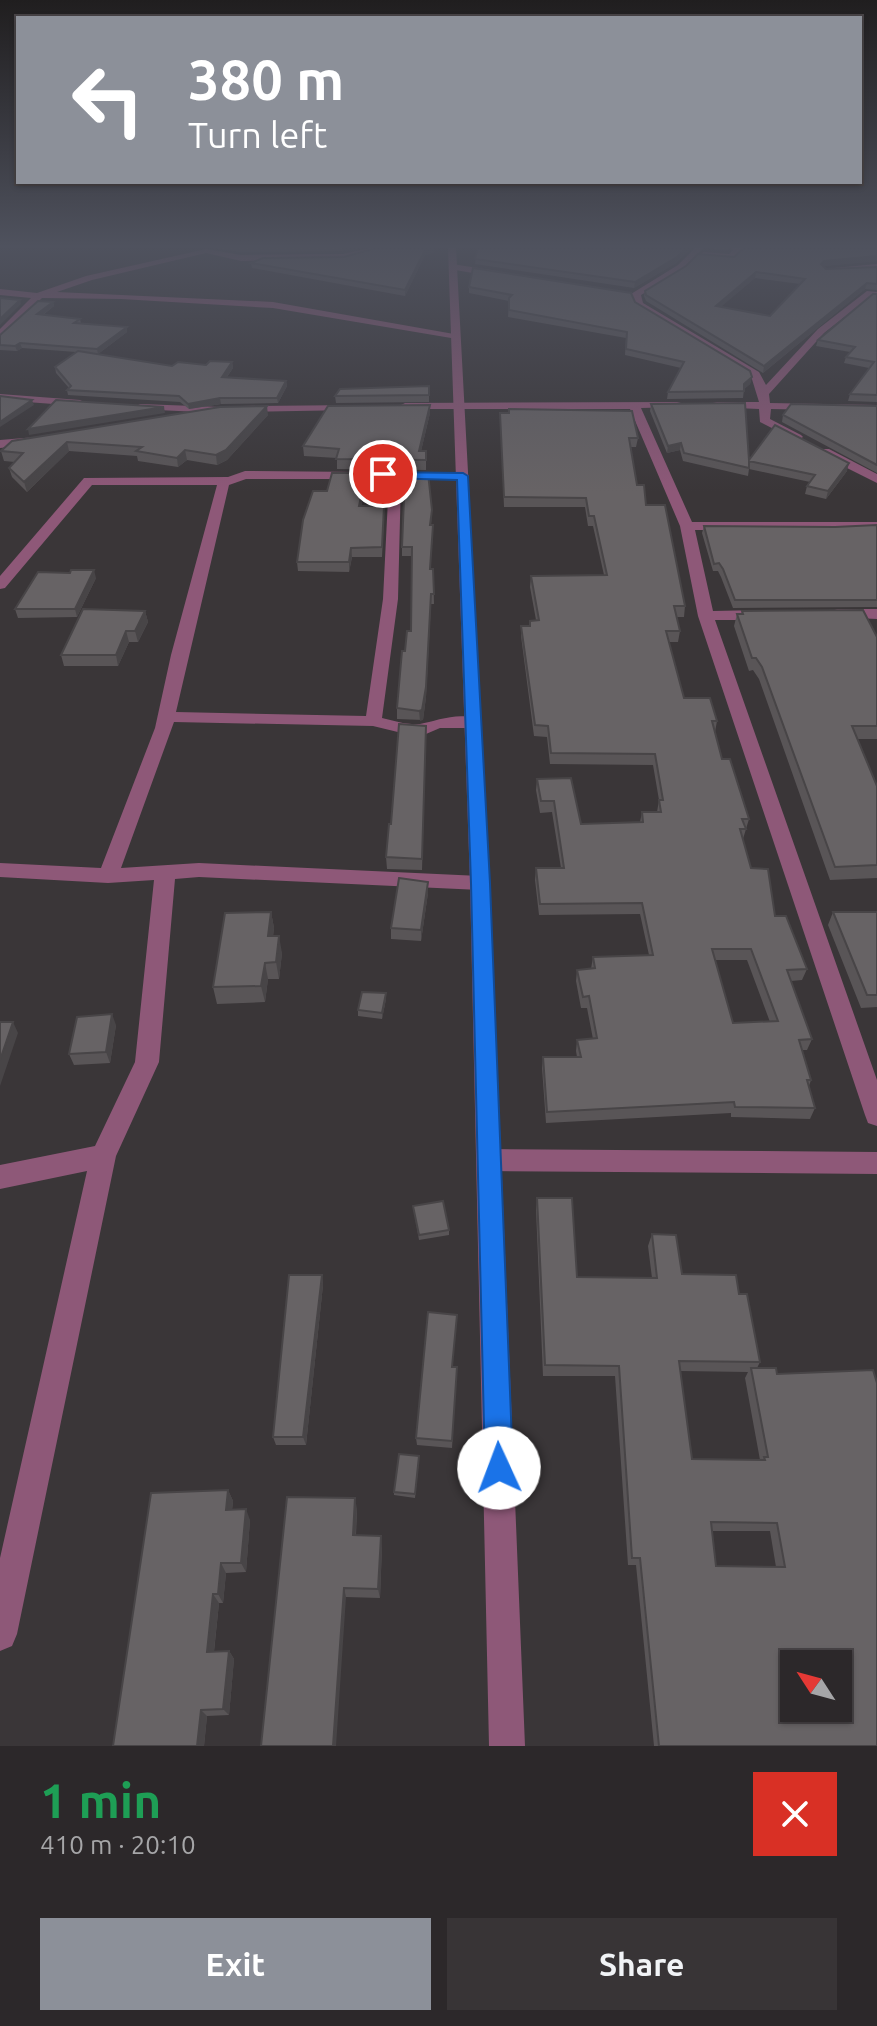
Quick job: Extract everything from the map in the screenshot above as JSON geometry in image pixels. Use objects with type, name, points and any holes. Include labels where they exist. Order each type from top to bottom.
[{"type":"street","points":[[411,329],[454,337]]},
{"type":"street","points":[[454,329],[460,405],[480,883],[507,1746]]},
{"type":"street","points":[[681,329],[755,374],[766,398],[764,420],[877,479]]},
{"type":"street","points":[[766,398],[823,329]]},
{"type":"street","points":[[0,337],[10,340],[0,348]]},
{"type":"street","points":[[0,397],[87,404]]},
{"type":"street","points":[[708,405],[766,398],[877,408]]},
{"type":"street","points":[[396,406],[693,405]]},
{"type":"street","points":[[634,406],[687,526],[706,616],[877,1115]]},
{"type":"street","points":[[130,407],[221,410],[364,407]]},
{"type":"street","points":[[160,420],[221,410]]},
{"type":"street","points":[[0,434],[24,443]]},
{"type":"street","points":[[0,444],[55,438]]},
{"type":"street","points":[[0,585],[88,481],[224,481],[245,475],[463,476]]},
{"type":"street","points":[[373,721],[384,670],[391,590],[395,475]]},
{"type":"street","points":[[108,876],[167,717],[224,481]]},
{"type":"street","points":[[687,526],[877,526]]},
{"type":"street","points":[[815,615],[877,614]]},
{"type":"street","points":[[706,616],[784,615]]},
{"type":"street","points":[[167,717],[373,721],[406,729],[426,729],[437,723],[472,723]]},
{"type":"street","points":[[0,870],[108,876],[199,870],[480,883]]},
{"type":"street","points":[[0,1634],[103,1156],[147,1062],[165,874]]},
{"type":"street","points":[[0,1177],[103,1156]]},
{"type":"street","points":[[490,1160],[877,1163]]},
{"type":"building","points":[[6,329],[124,329],[97,349],[20,343],[15,346],[0,345],[0,335]]},
{"type":"building","points":[[613,329],[681,329],[750,371],[752,377],[744,384],[744,391],[668,392],[684,362],[626,349],[627,332]]},
{"type":"building","points":[[703,329],[809,329],[764,366]]},
{"type":"building","points":[[831,329],[877,329],[877,395],[850,394],[874,362],[846,357],[855,347],[818,340]]},
{"type":"building","points":[[78,351],[172,366],[178,362],[206,365],[210,361],[232,362],[222,377],[286,381],[277,398],[220,398],[188,404],[179,396],[67,390],[71,386],[55,367]]},
{"type":"building","points":[[429,386],[429,395],[335,396],[340,389]]},
{"type":"building","points":[[0,396],[32,400],[0,422]]},
{"type":"building","points":[[56,400],[164,407],[28,429]]},
{"type":"building","points":[[745,403],[749,460],[775,425],[849,463],[828,491],[807,486],[815,475],[749,461],[749,468],[684,453],[681,443],[668,446],[651,404]]},
{"type":"building","points":[[791,404],[877,406],[877,465],[783,415]]},
{"type":"building","points":[[430,405],[419,451],[426,451],[426,460],[336,459],[339,449],[303,446],[328,406]]},
{"type":"building","points":[[267,406],[226,450],[216,455],[185,450],[177,458],[136,451],[142,447],[67,442],[24,482],[9,468],[23,453],[1,451],[12,441],[220,407]]},
{"type":"building","points":[[509,409],[632,411],[638,438],[629,438],[637,485],[644,485],[646,505],[665,505],[685,606],[674,606],[680,631],[666,631],[684,698],[710,698],[717,721],[712,721],[722,759],[730,759],[749,819],[742,819],[746,829],[740,829],[751,868],[768,869],[775,916],[786,916],[807,969],[787,970],[812,1039],[799,1040],[811,1080],[807,1080],[815,1108],[735,1107],[734,1102],[547,1112],[543,1057],[581,1057],[577,1040],[597,1038],[589,996],[583,997],[577,970],[595,968],[593,957],[653,955],[642,903],[540,904],[536,868],[564,868],[554,801],[541,801],[537,779],[571,778],[581,824],[643,822],[642,812],[661,812],[659,800],[663,800],[655,754],[551,753],[548,726],[535,725],[521,626],[530,626],[530,621],[539,620],[531,576],[607,575],[594,516],[589,516],[586,498],[504,497],[500,413],[509,413]],"holes":[[[712,949],[751,949],[778,1021],[733,1023]]]},
{"type":"building","points":[[332,473],[366,473],[359,506],[384,506],[382,547],[351,548],[349,562],[297,562],[303,520],[313,491],[327,491]]},
{"type":"building","points":[[405,473],[428,473],[432,510],[430,525],[433,525],[430,569],[433,569],[434,594],[431,594],[426,687],[422,710],[419,711],[397,708],[402,651],[405,651],[407,631],[411,631],[412,547],[402,547]]},
{"type":"building","points":[[877,525],[877,600],[735,600],[723,569],[719,563],[714,564],[704,526],[835,527]]},
{"type":"building","points":[[71,570],[94,570],[75,609],[15,609],[38,572],[70,573]]},
{"type":"building","points":[[83,609],[145,611],[135,631],[126,631],[116,655],[61,655]]},
{"type":"building","points":[[863,610],[877,637],[877,726],[852,726],[877,786],[877,865],[835,867],[762,667],[756,658],[752,658],[737,614],[743,614],[742,611]]},
{"type":"building","points":[[399,724],[426,726],[422,859],[386,857]]},
{"type":"building","points":[[399,878],[428,882],[421,930],[391,928]]},
{"type":"building","points":[[271,912],[268,936],[279,936],[276,962],[265,963],[261,986],[213,987],[225,913]]},
{"type":"building","points":[[833,912],[877,912],[877,995],[867,995]]},
{"type":"building","points":[[362,992],[386,993],[382,1013],[358,1010]]},
{"type":"building","points":[[112,1014],[106,1052],[69,1054],[77,1017]]},
{"type":"building","points":[[0,1022],[13,1022],[0,1060]]},
{"type":"building","points":[[537,1198],[572,1198],[577,1277],[657,1278],[652,1234],[676,1235],[682,1274],[736,1275],[739,1294],[747,1294],[760,1362],[679,1361],[692,1459],[765,1460],[764,1457],[768,1457],[751,1368],[776,1368],[777,1374],[873,1370],[877,1383],[877,1746],[659,1746],[640,1558],[632,1558],[619,1366],[545,1365]],"holes":[[[711,1522],[777,1523],[785,1567],[716,1566]]]},
{"type":"building","points":[[443,1201],[449,1230],[419,1235],[413,1206]]},
{"type":"building","points":[[289,1275],[322,1275],[303,1437],[273,1437]]},
{"type":"building","points":[[428,1312],[457,1315],[452,1367],[457,1367],[452,1441],[416,1438]]},
{"type":"building","points":[[399,1454],[419,1456],[415,1494],[394,1492]]},
{"type":"building","points":[[228,1490],[226,1510],[246,1509],[241,1563],[221,1563],[218,1594],[213,1594],[207,1652],[229,1651],[223,1709],[201,1710],[197,1746],[113,1746],[151,1493]]},
{"type":"building","points":[[287,1497],[355,1498],[353,1535],[381,1536],[378,1589],[344,1588],[333,1746],[261,1746]]},
{"type":"route","points":[[383,474],[463,476],[489,1121],[499,1468]]}]
